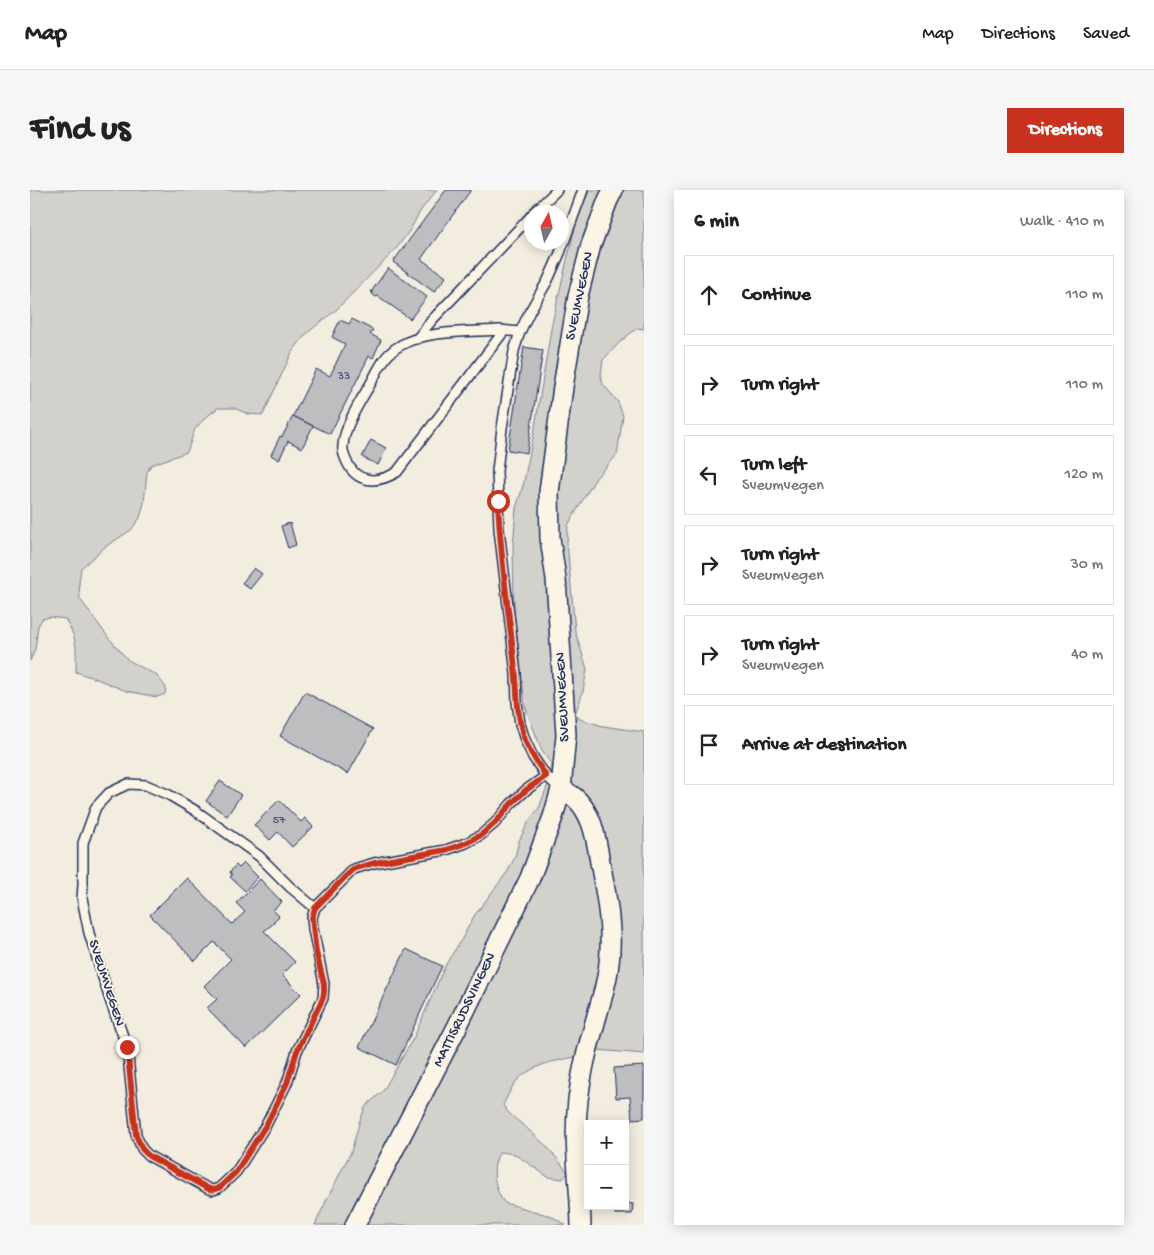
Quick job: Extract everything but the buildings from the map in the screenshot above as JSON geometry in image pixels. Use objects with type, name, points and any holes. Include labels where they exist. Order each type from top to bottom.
[{"type":"street","name":"SVEUMVEGEN","points":[[561,789],[566,735],[556,580],[550,538],[549,492],[562,386],[578,296],[591,245],[613,190]]},
{"type":"street","name":"MATTISRUDSVINGEN","points":[[356,1225],[457,1027],[530,878],[553,817],[561,789]]},
{"type":"street","points":[[561,789],[574,797],[585,810],[590,820],[604,879],[610,931],[608,972],[587,1053],[578,1101],[576,1127],[577,1174],[581,1225]]},
{"type":"lane","points":[[542,205],[556,190]]},
{"type":"lane","points":[[561,789],[546,776],[525,740],[520,724],[499,529],[497,471],[514,351],[520,332],[560,254],[583,190]]},
{"type":"lane","points":[[417,339],[432,320],[524,223]]},
{"type":"lane","points":[[504,330],[397,472],[375,480],[363,479],[357,476],[343,453],[344,440],[353,416],[382,363],[389,354],[402,344],[432,335],[504,330],[520,332]]},
{"type":"lane","points":[[315,908],[354,869],[374,863],[446,850],[481,835],[526,790],[546,776]]},
{"type":"lane","name":"SVEUMVEGEN","points":[[128,784],[146,785],[169,794],[260,856],[315,908],[312,918],[324,984],[323,998],[297,1051],[287,1083],[266,1125],[236,1172],[219,1188],[209,1189],[149,1156],[142,1149],[136,1135],[127,1047],[110,1000],[90,933],[82,898],[84,843],[96,807],[109,793],[128,784]]},
{"type":"shaded area","points":[[30,190],[437,190],[421,210],[410,230],[396,249],[336,310],[306,334],[292,352],[263,415],[248,414],[234,408],[218,408],[205,418],[195,429],[187,452],[151,465],[147,472],[144,503],[140,518],[131,530],[105,547],[81,568],[79,583],[80,599],[128,660],[156,675],[166,687],[165,694],[157,697],[126,691],[76,672],[74,638],[65,619],[50,617],[42,619],[38,626],[35,649],[30,661]]},
{"type":"shaded area","points":[[590,190],[644,190],[644,329],[637,328],[603,360],[601,376],[603,384],[618,402],[623,416],[617,455],[596,478],[568,525],[567,542],[575,631],[587,669],[583,692],[575,714],[580,719],[603,726],[644,732],[644,1054],[597,1050],[591,1054],[540,1066],[530,1070],[514,1084],[503,1105],[546,1146],[568,1173],[563,1179],[548,1177],[515,1154],[500,1152],[494,1171],[496,1185],[501,1198],[505,1203],[551,1216],[566,1225],[315,1225],[351,1152],[366,1106],[383,1091],[414,1037],[446,964],[474,916],[508,871],[515,857],[519,841],[529,821],[539,808],[550,779],[551,764],[542,751],[525,706],[514,611],[513,547],[516,508],[523,486],[534,433],[552,323],[578,214]]},
{"type":"route","points":[[127,1047],[136,1135],[142,1149],[149,1156],[209,1189],[216,1190],[236,1172],[266,1125],[287,1083],[297,1051],[323,998],[324,984],[316,952],[312,918],[315,908],[354,869],[374,863],[446,850],[481,835],[526,790],[546,776],[533,757],[520,724],[499,529],[498,501]]}]
